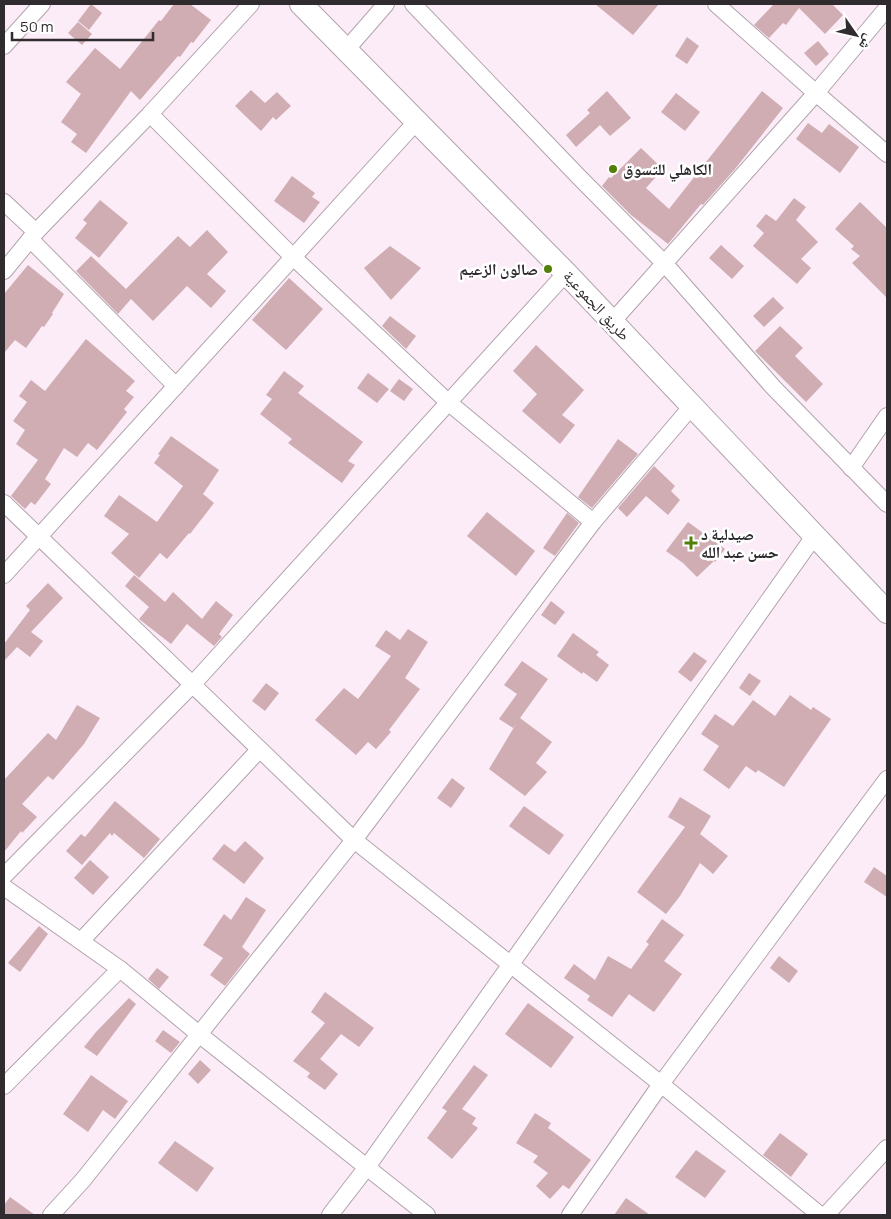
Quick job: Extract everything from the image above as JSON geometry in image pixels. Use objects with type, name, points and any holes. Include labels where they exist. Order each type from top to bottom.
[{"type":"main road","name":"طريق الجموعية","points":[[301,4],[566,273],[887,612]]},
{"type":"street","points":[[4,46],[42,4]]},
{"type":"street","points":[[4,271],[33,236],[150,114],[251,4]]},
{"type":"street","points":[[346,50],[386,4]]},
{"type":"street","points":[[413,4],[576,175],[665,264],[773,387],[887,504]]},
{"type":"street","points":[[716,4],[887,154]]},
{"type":"street","points":[[612,322],[816,93],[887,8]]},
{"type":"street","points":[[150,114],[293,257],[448,402],[593,522]]},
{"type":"street","points":[[4,575],[416,122]]},
{"type":"street","points":[[4,202],[33,236],[176,386]]},
{"type":"street","points":[[4,876],[192,684],[566,273]]},
{"type":"street","points":[[51,1215],[83,1180],[354,840],[593,522],[692,406]]},
{"type":"street","points":[[852,468],[887,416]]},
{"type":"street","points":[[4,503],[354,840],[661,1084],[820,1215]]},
{"type":"street","points":[[330,1215],[367,1167],[815,535]]},
{"type":"street","points":[[81,941],[259,750]]},
{"type":"street","points":[[570,1215],[661,1084],[887,779]]},
{"type":"street","points":[[4,887],[120,969],[200,1035],[428,1215]]},
{"type":"street","points":[[4,1086],[120,969]]},
{"type":"street","points":[[826,1215],[887,1148]]},
{"type":"building","points":[[91,4],[102,13],[89,30],[78,21]]},
{"type":"building","points":[[174,4],[190,4],[211,20],[193,43],[191,42],[180,57],[178,56],[140,100],[131,91],[86,153],[71,142],[77,134],[61,122],[81,94],[66,82],[95,48],[120,69]]},
{"type":"building","points":[[595,4],[659,4],[633,35]]},
{"type":"building","points":[[774,4],[832,4],[843,15],[825,34],[799,8],[786,25],[783,23],[769,38],[754,25]]},
{"type":"building","points":[[78,22],[92,34],[82,45],[68,33]]},
{"type":"building","points":[[687,37],[699,46],[687,64],[675,56]]},
{"type":"building","points":[[818,41],[829,54],[816,66],[804,53]]},
{"type":"building","points":[[251,90],[265,103],[277,92],[291,106],[276,120],[273,117],[261,131],[235,106]]},
{"type":"building","points":[[607,91],[631,118],[610,136],[600,125],[576,147],[566,135],[590,113],[587,110]]},
{"type":"building","points":[[762,91],[783,108],[735,169],[703,205],[701,204],[668,244],[631,215],[602,186],[609,177],[611,178],[641,148],[663,169],[646,188],[669,209]]},
{"type":"building","points":[[676,93],[700,112],[685,131],[661,112]]},
{"type":"building","points":[[808,123],[822,133],[829,124],[859,147],[840,173],[796,139]]},
{"type":"building","points":[[292,176],[315,193],[312,197],[320,202],[304,223],[274,201]]},
{"type":"building","points":[[794,198],[806,207],[796,220],[818,242],[801,259],[811,268],[797,284],[753,246],[764,233],[756,226],[766,214],[776,221]]},
{"type":"building","points":[[100,200],[128,223],[99,258],[75,238],[87,223],[83,220]]},
{"type":"building","points":[[860,202],[887,228],[887,298],[852,263],[860,256],[851,249],[854,246],[835,229]]},
{"type":"building","points":[[207,230],[228,252],[207,274],[226,291],[211,308],[187,286],[153,321],[131,299],[118,314],[76,271],[91,256],[126,289],[178,236],[190,247]]},
{"type":"building","points":[[721,245],[744,266],[732,279],[709,258]]},
{"type":"building","points":[[390,246],[421,268],[391,300],[364,268]]},
{"type":"building","points":[[28,265],[64,294],[44,327],[42,326],[26,348],[15,340],[4,353],[4,294]]},
{"type":"building","points":[[289,278],[323,309],[286,350],[252,320]]},
{"type":"building","points":[[773,297],[784,308],[764,327],[753,316]]},
{"type":"building","points":[[390,316],[416,336],[406,349],[382,326]]},
{"type":"building","points":[[780,326],[803,348],[795,356],[823,384],[806,402],[755,351]]},
{"type":"building","points":[[86,339],[135,381],[126,391],[134,397],[124,409],[127,412],[97,450],[88,443],[77,457],[64,448],[45,479],[51,484],[35,505],[31,502],[25,509],[11,496],[38,460],[16,444],[25,430],[13,421],[27,402],[19,396],[31,380],[45,391]]},
{"type":"building","points":[[536,345],[584,390],[562,415],[575,425],[560,444],[522,411],[537,394],[513,371]]},
{"type":"building","points":[[284,371],[304,386],[298,393],[363,442],[348,461],[355,465],[342,483],[288,443],[292,439],[260,414],[272,399],[266,395]]},
{"type":"building","points":[[368,373],[389,389],[377,403],[357,388]]},
{"type":"building","points":[[399,379],[413,389],[404,401],[390,391]]},
{"type":"building","points":[[171,436],[219,470],[203,494],[214,503],[190,534],[167,559],[160,553],[139,578],[111,553],[129,534],[104,516],[119,495],[157,522],[183,486],[154,463]]},
{"type":"building","points":[[618,439],[638,454],[592,508],[578,497]]},
{"type":"building","points":[[654,466],[675,486],[671,491],[680,500],[668,515],[646,496],[627,517],[618,508]]},
{"type":"building","points":[[487,512],[535,551],[516,576],[467,536]]},
{"type":"building","points":[[567,513],[579,523],[555,556],[543,548]]},
{"type":"building","points":[[688,522],[725,549],[715,562],[697,577],[683,563],[666,551]]},
{"type":"building","points":[[134,575],[165,602],[173,592],[202,619],[216,601],[233,615],[219,634],[222,637],[214,646],[187,624],[171,644],[139,619],[149,607],[125,586]]},
{"type":"building","points":[[48,583],[63,598],[31,632],[43,641],[30,657],[17,647],[5,660],[4,644],[30,610],[26,606]]},
{"type":"building","points":[[551,601],[565,612],[555,625],[541,615]]},
{"type":"building","points":[[408,629],[428,642],[405,678],[420,689],[389,730],[391,732],[376,749],[368,742],[356,755],[315,720],[344,688],[358,699],[391,656],[375,646],[386,630],[400,640]]},
{"type":"building","points":[[573,633],[599,652],[596,655],[609,665],[597,682],[557,656]]},
{"type":"building","points":[[694,652],[707,661],[691,682],[678,672]]},
{"type":"building","points":[[522,661],[548,679],[520,718],[552,742],[536,763],[547,772],[525,796],[489,769],[516,724],[513,728],[499,719],[517,694],[504,685]]},
{"type":"building","points":[[749,673],[761,681],[750,696],[739,688]]},
{"type":"building","points":[[266,683],[279,693],[265,711],[252,701]]},
{"type":"building","points":[[790,695],[811,710],[813,707],[831,719],[784,787],[758,770],[756,773],[746,766],[729,789],[703,770],[719,746],[701,734],[715,714],[733,726],[753,700],[775,716]]},
{"type":"building","points":[[77,705],[100,718],[84,744],[53,780],[48,776],[22,804],[37,817],[22,833],[21,831],[4,852],[4,780],[48,733],[56,740]]},
{"type":"building","points":[[452,778],[465,788],[451,808],[437,798]]},
{"type":"building","points":[[680,797],[711,816],[700,834],[728,856],[713,874],[700,863],[680,896],[666,914],[637,892],[685,827],[668,817]]},
{"type":"building","points":[[115,801],[160,839],[144,858],[114,833],[112,836],[110,833],[82,865],[66,851],[81,834],[85,837]]},
{"type":"building","points":[[524,806],[564,835],[549,855],[509,826]]},
{"type":"building","points":[[245,841],[264,858],[244,884],[212,859],[224,844],[235,852]]},
{"type":"building","points":[[90,860],[109,877],[93,895],[74,878]]},
{"type":"building","points":[[874,867],[887,876],[887,897],[864,882]]},
{"type":"building","points":[[246,897],[266,910],[242,947],[250,954],[225,986],[210,975],[223,958],[203,945],[224,914],[231,920]]},
{"type":"building","points":[[662,919],[684,935],[664,961],[682,974],[654,1012],[629,994],[612,1017],[587,1000],[590,996],[564,978],[574,964],[595,980],[608,956],[631,969],[649,944],[646,942]]},
{"type":"building","points":[[39,926],[48,934],[20,972],[8,963]]},
{"type":"building","points":[[779,956],[798,971],[789,983],[770,968]]},
{"type":"building","points":[[157,968],[169,977],[159,989],[148,979]]},
{"type":"building","points":[[325,992],[374,1028],[359,1047],[341,1034],[320,1059],[338,1074],[325,1090],[307,1077],[310,1073],[293,1061],[325,1023],[311,1012]]},
{"type":"building","points":[[129,998],[136,1004],[97,1056],[84,1047],[96,1032]]},
{"type":"building","points":[[528,1003],[574,1037],[551,1068],[505,1034]]},
{"type":"building","points":[[163,1030],[180,1042],[171,1053],[155,1041]]},
{"type":"building","points":[[200,1060],[211,1070],[198,1084],[188,1074]]},
{"type":"building","points":[[474,1065],[488,1075],[462,1109],[476,1118],[472,1124],[478,1128],[452,1159],[427,1138],[447,1111],[442,1108]]},
{"type":"building","points":[[91,1075],[128,1101],[115,1119],[103,1110],[88,1132],[63,1114]]},
{"type":"building","points":[[535,1113],[551,1123],[548,1128],[591,1160],[569,1189],[563,1185],[550,1199],[536,1186],[548,1173],[533,1162],[538,1156],[516,1143]]},
{"type":"building","points":[[780,1133],[808,1154],[791,1177],[763,1155]]},
{"type":"building","points":[[175,1141],[214,1168],[197,1192],[158,1163]]},
{"type":"building","points":[[696,1150],[726,1171],[705,1198],[675,1177]]},
{"type":"building","points":[[10,1197],[35,1215],[4,1215],[4,1205]]},
{"type":"building","points":[[626,1198],[650,1215],[614,1215]]},
{"type":"place","name":"الكاهلي للتسوق","points":[[613,169]]},
{"type":"place","name":"صالون الزعيم","points":[[548,269]]},
{"type":"place","name":"صيدلية د حسن عبد الله","points":[[691,543]]}]
